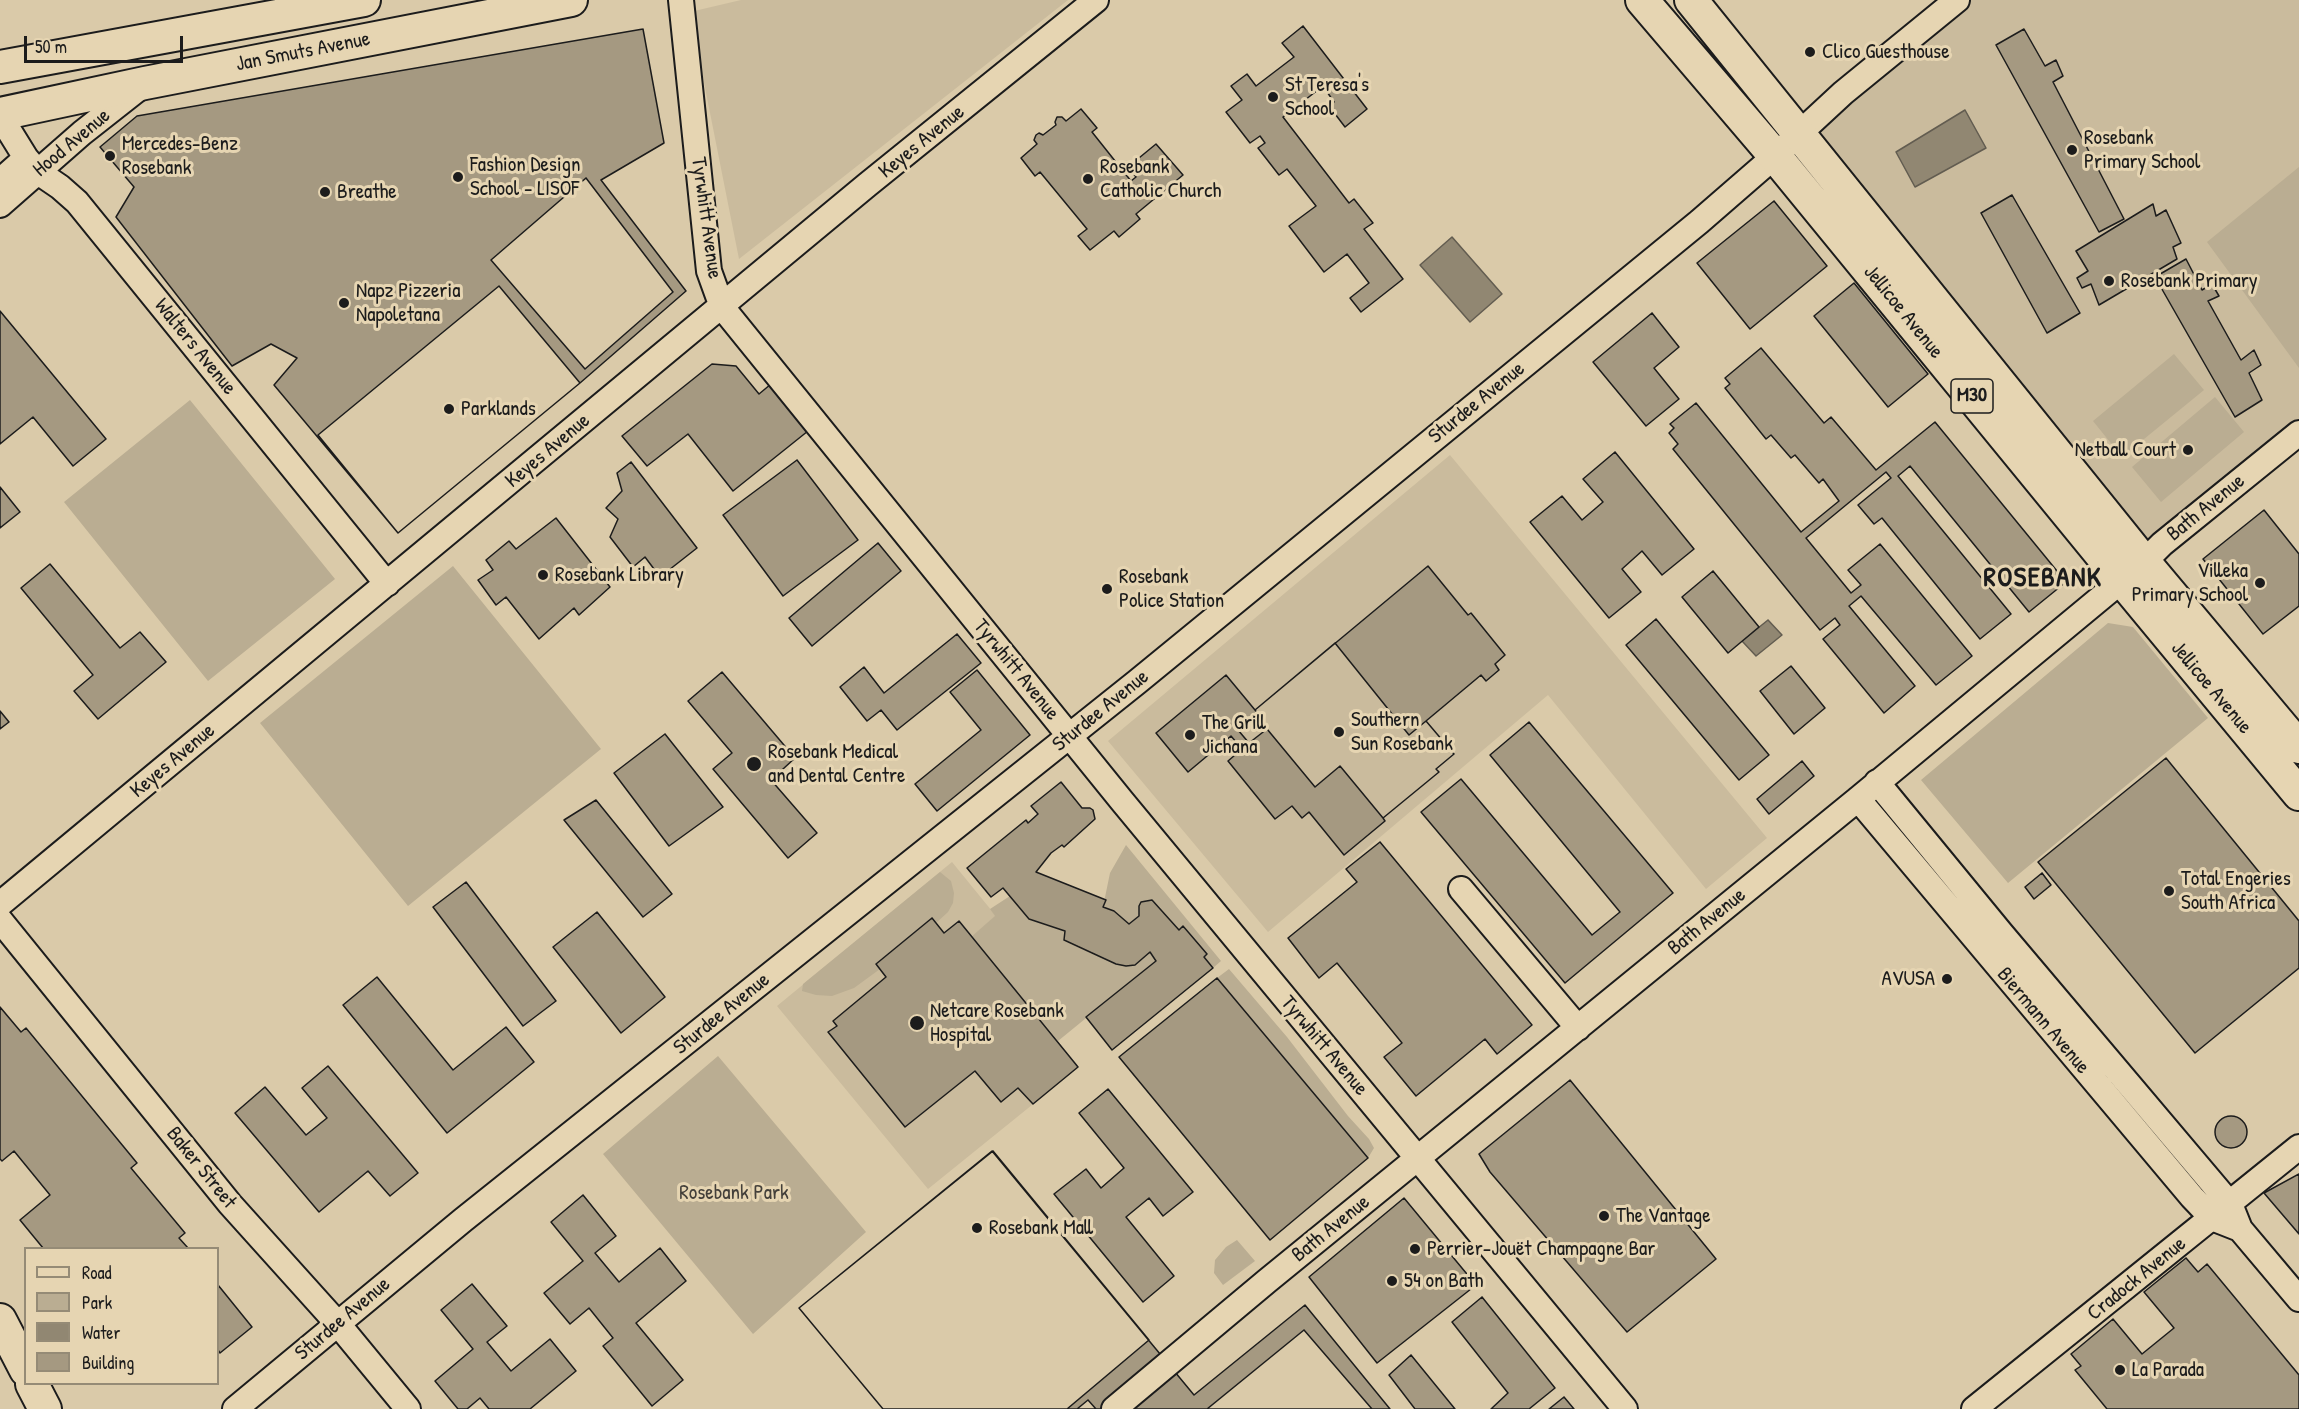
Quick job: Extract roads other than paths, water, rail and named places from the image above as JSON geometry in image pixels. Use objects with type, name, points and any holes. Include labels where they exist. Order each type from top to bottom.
[{"type":"main road","name":"Jan Smuts Avenue","points":[[0,67],[364,0]]},
{"type":"main road","name":"Jan Smuts Avenue","points":[[0,115],[145,83],[572,0]]},
{"type":"main road","name":"Jellicoe Avenue","points":[[1642,0],[2133,571],[2299,747]]},
{"type":"main road","name":"Jellicoe Avenue","points":[[1691,0],[1799,133],[2133,571],[2299,794]]},
{"type":"main road","points":[[0,1320],[24,1367]]},
{"type":"main road","points":[[33,1385],[45,1409]]},
{"type":"street","name":"Tyrwhitt Avenue","points":[[681,0],[709,271],[722,307],[1069,737],[1625,1409]]},
{"type":"street","name":"Keyes Avenue","points":[[0,904],[881,174],[1096,0]]},
{"type":"street","name":"Sturdee Avenue","points":[[235,1409],[463,1220],[1069,737],[1671,244],[1775,156],[1843,93],[1957,0]]},
{"type":"street","name":"Hood Avenue","points":[[0,181],[32,165],[82,133],[145,83]]},
{"type":"street","name":"Walters Avenue","points":[[0,115],[32,165],[77,202],[387,584]]},
{"type":"street","name":"Hood Avenue","points":[[0,205],[32,165]]},
{"type":"street","name":"Bath Avenue","points":[[1114,1409],[1267,1281],[1858,799],[2133,571],[2162,544],[2299,433]]},
{"type":"street","name":"Biermann Avenue","points":[[1877,782],[2064,1008],[2221,1211]]},
{"type":"street","name":"Biermann Avenue","points":[[1858,799],[2045,1024],[2240,1229],[2299,1299]]},
{"type":"street","points":[[1461,889],[1578,1028]]},
{"type":"street","name":"Baker Street","points":[[0,920],[230,1204],[338,1323],[408,1409]]},
{"type":"street","points":[[2045,1024],[2064,1008]]},
{"type":"street","name":"Cradock Avenue","points":[[1974,1409],[2299,1148]]},
{"type":"water","points":[[1965,110],[1986,148],[1915,187],[1896,152]]},
{"type":"water","points":[[1452,237],[1502,294],[1470,322],[1420,265]]},
{"type":"water","points":[[1768,620],[1782,635],[1756,656],[1742,641]]},
{"type":"place","name":"Clico Guesthouse","points":[[1810,52]]},
{"type":"place","name":"St Teresa's School","points":[[1273,97]]},
{"type":"place","name":"Rosebank Primary School","points":[[2072,150]]},
{"type":"place","name":"Mercedes-Benz Rosebank","points":[[110,156]]},
{"type":"place","name":"Fashion Design School - LISOF","points":[[458,177]]},
{"type":"place","name":"Rosebank Catholic Church","points":[[1088,179]]},
{"type":"place","name":"Breathe","points":[[325,192]]},
{"type":"place","name":"Rosebank Primary","points":[[2109,281]]},
{"type":"place","name":"Napz Pizzeria Napoletana","points":[[344,303]]},
{"type":"place","name":"Parklands","points":[[449,409]]},
{"type":"place","name":"Netball Court","points":[[2188,450]]},
{"type":"place","name":"Rosebank Library","points":[[543,575]]},
{"type":"place","name":"Villeka Primary School","points":[[2260,583]]},
{"type":"place","name":"Rosebank Police Station","points":[[1107,589]]},
{"type":"place","name":"Southern Sun Rosebank","points":[[1339,732]]},
{"type":"place","name":"The Grill Jichana","points":[[1190,735]]},
{"type":"place","name":"Rosebank Medical and Dental Centre","points":[[754,764]]},
{"type":"place","name":"Total Engeries South Africa","points":[[2169,891]]},
{"type":"place","name":"AVUSA","points":[[1947,979]]},
{"type":"place","name":"Netcare Rosebank Hospital","points":[[917,1023]]},
{"type":"place","name":"The Vantage","points":[[1604,1216]]},
{"type":"place","name":"Rosebank Mall","points":[[977,1228]]},
{"type":"place","name":"Perrier-Jouët Champagne Bar","points":[[1415,1249]]},
{"type":"place","name":"54 on Bath","points":[[1392,1281]]},
{"type":"place","name":"La Parada","points":[[2120,1370]]},
{"type":"district","name":"ROSEBANK","points":[[2043,579]]},
{"type":"park label","name":"Rosebank Park","points":[[734,1193]]}]
